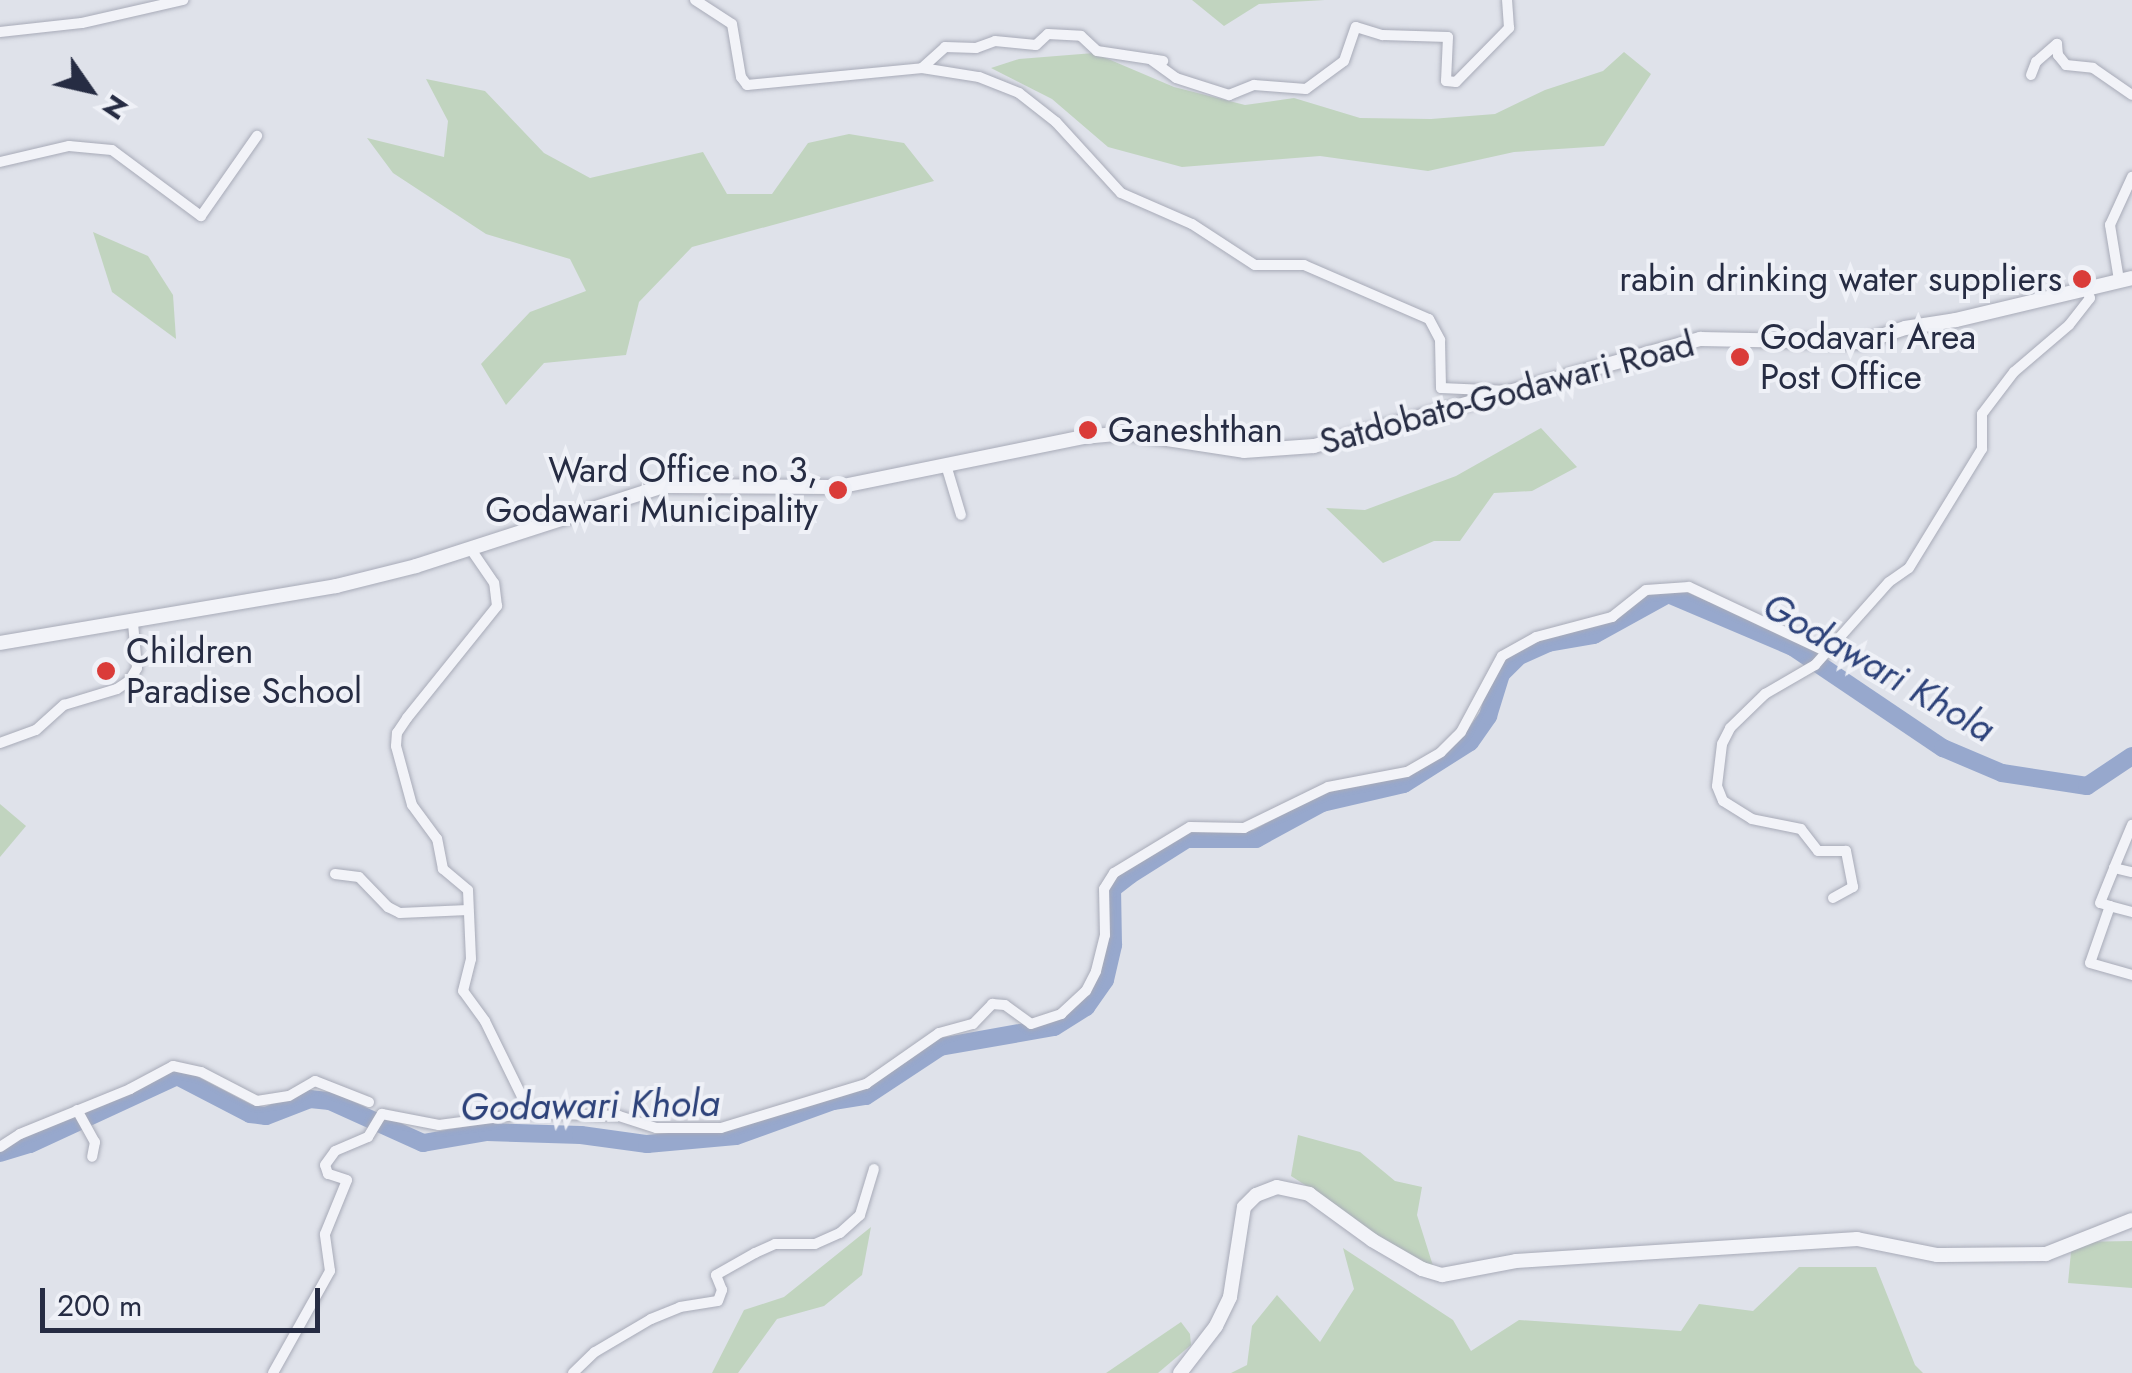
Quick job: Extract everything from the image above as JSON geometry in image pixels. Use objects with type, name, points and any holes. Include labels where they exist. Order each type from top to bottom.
[{"type":"street","points":[[0,32],[82,23],[183,0]]},
{"type":"street","points":[[694,0],[732,24],[740,76],[747,85],[922,68],[978,77],[1019,93],[1056,122],[1120,193],[1192,224],[1255,265],[1304,265],[1429,319],[1440,340],[1441,388],[1510,391]]},
{"type":"street","points":[[1150,59],[1176,78],[1229,95],[1254,84],[1306,89],[1344,60],[1356,28],[1384,35],[1448,37],[1446,81],[1456,82],[1509,28],[1507,0]]},
{"type":"street","points":[[922,68],[945,47],[976,48],[994,42],[1036,45],[1048,34],[1081,36],[1097,51],[1163,60]]},
{"type":"street","points":[[2031,75],[2036,62],[2058,44],[2058,56],[2066,65],[2094,68],[2132,95]]},
{"type":"street","points":[[0,162],[68,146],[112,150],[201,216],[257,136]]},
{"type":"street","points":[[2125,279],[2110,224],[2132,177]]},
{"type":"street","name":"Satdobato-Godawari Road","points":[[0,644],[336,586],[677,485],[838,487],[1083,437],[1127,433],[1244,451],[1314,446],[1700,339],[1843,344],[2125,279]]},
{"type":"street","points":[[1832,898],[1853,887],[1846,851],[1818,851],[1801,830],[1752,819],[1723,801],[1718,786],[1722,744],[1730,728],[1764,694],[1816,665],[1889,582],[1909,568],[1982,449],[1982,414],[2014,372],[2068,326],[2090,298],[2086,288]]},
{"type":"street","points":[[946,465],[960,514]]},
{"type":"street","points":[[470,548],[498,591],[497,606],[395,738],[412,805],[437,839],[443,869],[468,890],[471,959],[464,991],[485,1021],[530,1112]]},
{"type":"street","points":[[274,1373],[330,1271],[325,1234],[347,1180],[328,1174],[324,1164],[335,1151],[368,1138],[382,1114],[439,1126],[530,1112],[619,1116],[656,1128],[721,1128],[866,1084],[939,1032],[973,1024],[992,1004],[1005,1006],[1032,1024],[1061,1014],[1086,991],[1096,971],[1106,935],[1104,889],[1114,873],[1190,827],[1244,828],[1328,787],[1406,772],[1441,752],[1461,732],[1502,656],[1536,637],[1612,617],[1646,590],[1689,587],[1827,652]]},
{"type":"street","points":[[0,744],[36,730],[52,710],[117,689],[129,680],[137,668],[133,623]]},
{"type":"street","points":[[2132,826],[2127,850],[2114,868],[2100,903],[2132,912]]},
{"type":"street","points":[[2114,868],[2132,872]]},
{"type":"street","points":[[335,874],[360,877],[388,907],[400,912],[468,910]]},
{"type":"street","points":[[2110,906],[2090,963],[2132,975]]},
{"type":"street","points":[[0,1148],[180,1065],[257,1101],[289,1096],[315,1081],[370,1102]]},
{"type":"street","points":[[77,1110],[90,1128],[96,1148],[92,1157]]},
{"type":"street","points":[[573,1373],[594,1352],[651,1319],[680,1306],[718,1300],[722,1290],[716,1275],[756,1253],[775,1244],[815,1244],[840,1233],[860,1215],[874,1169]]},
{"type":"street","points":[[1180,1373],[1216,1326],[1230,1297],[1244,1206],[1256,1195],[1277,1188],[1309,1194],[1372,1240],[1422,1269],[1442,1275],[1516,1262],[1857,1239],[1936,1255],[2046,1254],[2132,1220]]},
{"type":"green space","points":[[1192,0],[1325,0],[1259,4],[1224,26]]},
{"type":"green space","points":[[1624,52],[1651,74],[1604,146],[1514,152],[1428,171],[1320,156],[1182,167],[1108,147],[1052,99],[991,68],[1019,59],[1094,53],[1174,87],[1245,105],[1294,98],[1360,118],[1431,119],[1495,114],[1545,90],[1603,71]]},
{"type":"green space","points":[[426,79],[485,91],[544,153],[590,178],[703,152],[727,194],[772,194],[808,143],[849,134],[904,143],[934,181],[692,247],[639,302],[626,355],[544,363],[506,405],[481,364],[530,312],[586,291],[570,259],[486,234],[393,173],[367,138],[444,157],[448,121]]},
{"type":"green space","points":[[93,232],[148,256],[173,295],[176,339],[112,292]]},
{"type":"green space","points":[[1541,428],[1577,467],[1532,491],[1494,493],[1460,541],[1434,541],[1383,563],[1326,508],[1365,510],[1456,476]]},
{"type":"green space","points":[[0,804],[26,826],[0,857]]},
{"type":"green space","points":[[1298,1135],[1360,1152],[1395,1181],[1422,1187],[1417,1215],[1434,1269],[1364,1234],[1324,1197],[1291,1176]]},
{"type":"green space","points":[[871,1227],[862,1275],[824,1306],[777,1319],[738,1373],[712,1373],[744,1310],[784,1297]]},
{"type":"green space","points":[[2132,1241],[2132,1288],[2068,1283],[2072,1242]]},
{"type":"green space","points":[[1343,1248],[1453,1320],[1471,1351],[1519,1320],[1681,1331],[1699,1304],[1753,1311],[1799,1267],[1876,1267],[1915,1365],[1923,1373],[1231,1373],[1247,1365],[1252,1326],[1277,1295],[1320,1342],[1354,1289]]},
{"type":"green space","points":[[1181,1322],[1190,1334],[1191,1345],[1158,1373],[1106,1373]]},
{"type":"waterway","name":"Godawari Khola","points":[[0,1153],[30,1144],[177,1076],[250,1114],[266,1116],[310,1099],[330,1101],[423,1143],[487,1132],[581,1135],[647,1144],[736,1136],[833,1101],[866,1096],[940,1047],[1054,1027],[1086,1007],[1105,980],[1113,945],[1112,889],[1187,839],[1256,839],[1322,803],[1404,784],[1470,742],[1488,716],[1501,674],[1519,656],[1548,643],[1594,635],[1668,594],[1793,647],[1943,748],[2002,773],[2087,786],[2132,756]]},
{"type":"place","name":"rabin drinking water suppliers","points":[[2082,279]]},
{"type":"place","name":"Godavari Area Post Office","points":[[1740,357]]},
{"type":"place","name":"Ganeshthan","points":[[1088,430]]},
{"type":"place","name":"Ward Office no 3, Godawari Municipality","points":[[838,490]]},
{"type":"place","name":"Children Paradise School","points":[[106,671]]}]
